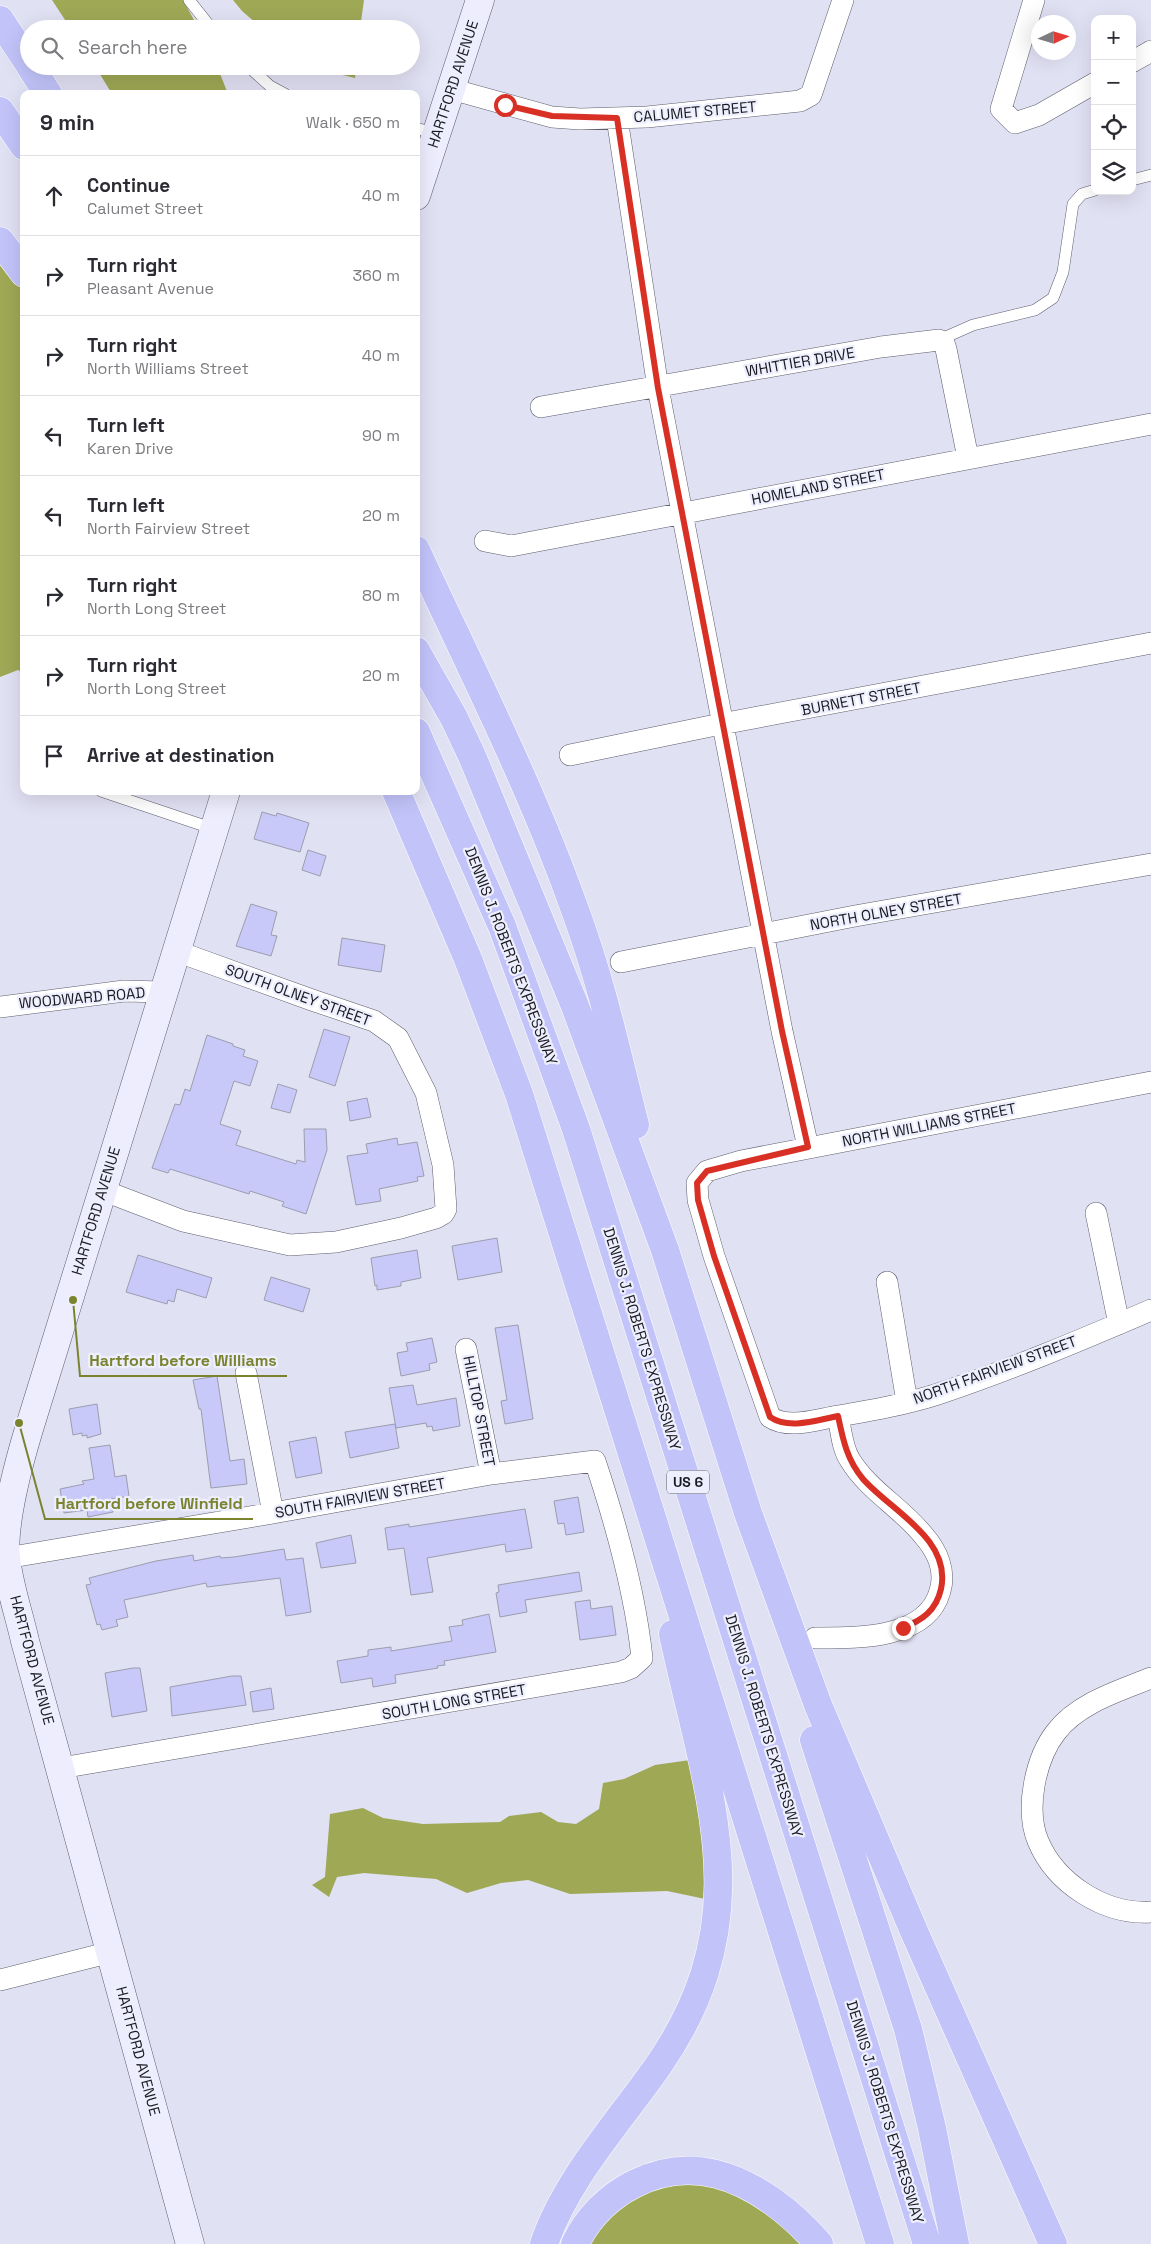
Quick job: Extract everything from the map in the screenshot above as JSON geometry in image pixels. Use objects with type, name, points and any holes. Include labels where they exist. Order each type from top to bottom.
[{"type":"highway","points":[[0,20],[20,50]]},
{"type":"highway","points":[[36,75],[46,90]]},
{"type":"highway","points":[[0,111],[20,140]]},
{"type":"highway","points":[[0,241],[20,268]]},
{"type":"highway","points":[[420,559],[535,808],[576,911],[608,1016],[665,1250]]},
{"type":"highway","points":[[420,658],[468,748],[511,847],[575,1006],[665,1250],[748,1512],[818,1705],[863,1814],[1053,2244]]},
{"type":"highway","name":"DENNIS J. ROBERTS EXPRESSWAY","points":[[420,741],[502,926],[576,1128],[927,2244]]},
{"type":"highway","name":"US 6","points":[[398,795],[464,950],[519,1094],[880,2244]]},
{"type":"highway","points":[[544,2244],[564,2199],[658,2067],[681,2029],[703,1978],[717,1920],[719,1872],[710,1796],[638,1471]]},
{"type":"highway","points":[[748,1512],[784,1646],[908,2029],[932,2128],[955,2244]]},
{"type":"highway","points":[[575,2244],[589,2219],[601,2206],[620,2192],[639,2181],[655,2175],[687,2171],[718,2174],[749,2187],[782,2209],[819,2244]]},
{"type":"main road","name":"HARTFORD AVENUE","points":[[420,170],[426,131],[451,89],[480,0]]},
{"type":"main road","name":"HARTFORD AVENUE","points":[[190,2244],[25,1641],[6,1558],[5,1511],[28,1429],[225,795]]},
{"type":"street","name":"CALUMET STREET","points":[[451,89],[552,116],[647,118],[800,101],[811,95],[843,0]]},
{"type":"street","points":[[1034,0],[1001,109],[1015,123],[1039,115],[1091,85]]},
{"type":"street","points":[[1135,60],[1151,51]]},
{"type":"street","points":[[617,118],[658,388],[684,513],[782,1031],[808,1147]]},
{"type":"street","points":[[939,340],[944,343],[946,349],[968,458]]},
{"type":"street","name":"WHITTIER DRIVE","points":[[541,407],[658,388],[881,347],[939,340]]},
{"type":"street","name":"HOMELAND STREET","points":[[485,541],[511,546],[1151,424]]},
{"type":"street","name":"BURNETT STREET","points":[[570,755],[1151,644]]},
{"type":"street","name":"NORTH OLNEY STREET","points":[[621,962],[855,916],[1151,864]]},
{"type":"street","name":"SOUTH OLNEY STREET","points":[[102,1190],[183,1221],[290,1245],[336,1242],[401,1228],[443,1214],[446,1209],[447,1198],[443,1165],[426,1094],[398,1038],[374,1021],[176,951]]},
{"type":"street","name":"WOODWARD ROAD","points":[[0,1007],[26,1002],[124,991],[163,992]]},
{"type":"street","name":"NORTH WILLIAMS STREET","points":[[776,1420],[770,1417],[714,1256],[698,1200],[697,1183],[707,1171],[808,1147],[1151,1082]]},
{"type":"street","points":[[1096,1213],[1118,1324]]},
{"type":"street","points":[[887,1282],[907,1402]]},
{"type":"street","name":"NORTH FAIRVIEW STREET","points":[[776,1420],[795,1423],[865,1412],[936,1394],[989,1376],[1151,1310]]},
{"type":"street","name":"HILLTOP STREET","points":[[466,1349],[491,1474]]},
{"type":"street","points":[[246,1373],[272,1514]]},
{"type":"street","points":[[815,1638],[874,1636],[914,1624],[932,1609],[938,1600],[943,1577],[941,1566],[931,1544],[864,1480],[848,1458],[838,1416]]},
{"type":"street","name":"SOUTH FAIRVIEW STREET","points":[[6,1558],[272,1514],[491,1474],[595,1460]]},
{"type":"street","name":"SOUTH LONG STREET","points":[[61,1768],[470,1700],[621,1672],[631,1668],[642,1658],[639,1629],[626,1570],[595,1460]]},
{"type":"street","points":[[1151,1678],[1105,1696],[1070,1718],[1056,1732],[1045,1749],[1036,1772],[1033,1795],[1034,1825],[1037,1840],[1043,1852],[1061,1875],[1076,1889],[1112,1907],[1126,1912],[1151,1912]]},
{"type":"street","points":[[0,1980],[111,1952]]},
{"type":"lane","points":[[189,0],[205,20]]},
{"type":"lane","points":[[258,75],[278,90]]},
{"type":"lane","points":[[1136,179],[1151,175]]},
{"type":"lane","points":[[939,340],[973,325],[1035,310],[1053,298],[1063,272],[1073,204],[1082,194],[1091,191]]},
{"type":"lane","points":[[113,795],[214,830]]},
{"type":"green space","points":[[52,0],[183,0],[194,20],[65,20]]},
{"type":"green space","points":[[233,0],[364,0],[361,20],[252,20]]},
{"type":"green space","points":[[100,75],[221,75],[226,90],[110,90]]},
{"type":"green space","points":[[343,75],[355,75],[355,78]]},
{"type":"green space","points":[[0,254],[20,282],[20,671],[18,670],[0,677]]},
{"type":"green space","points":[[697,1759],[710,1900],[667,1891],[570,1894],[528,1880],[501,1883],[467,1893],[436,1879],[364,1873],[337,1877],[329,1897],[312,1885],[325,1877],[330,1814],[363,1808],[383,1818],[423,1824],[500,1822],[509,1816],[541,1812],[558,1822],[576,1824],[599,1809],[603,1783],[624,1779],[655,1765]]},
{"type":"green space","points":[[656,2178],[743,2189],[809,2244],[572,2244]]},
{"type":"building","points":[[262,812],[276,816],[277,813],[309,823],[300,852],[254,839]]},
{"type":"building","points":[[308,850],[326,856],[320,876],[302,870]]},
{"type":"building","points":[[251,904],[277,912],[271,935],[277,936],[271,956],[236,946]]},
{"type":"building","points":[[342,938],[385,945],[381,972],[338,965]]},
{"type":"building","points":[[324,1029],[350,1037],[335,1086],[309,1077]]},
{"type":"building","points":[[207,1035],[245,1050],[243,1056],[258,1061],[250,1086],[234,1081],[220,1124],[241,1131],[236,1145],[296,1164],[297,1160],[305,1162],[304,1129],[326,1129],[327,1150],[306,1214],[282,1206],[284,1202],[250,1191],[249,1194],[170,1169],[168,1173],[152,1168],[175,1104],[180,1105],[185,1089],[190,1091]]},
{"type":"building","points":[[278,1084],[297,1090],[290,1113],[271,1108]]},
{"type":"building","points":[[367,1098],[371,1117],[350,1121],[347,1102]]},
{"type":"building","points":[[397,1138],[398,1145],[417,1142],[424,1176],[417,1177],[418,1181],[379,1189],[381,1201],[356,1205],[347,1156],[368,1153],[366,1144]]},
{"type":"building","points":[[497,1238],[502,1272],[458,1280],[452,1246]]},
{"type":"building","points":[[417,1250],[421,1278],[401,1282],[401,1286],[377,1290],[371,1258]]},
{"type":"building","points":[[138,1255],[212,1278],[206,1298],[177,1289],[174,1302],[168,1300],[167,1304],[126,1292]]},
{"type":"building","points":[[271,1277],[310,1289],[303,1312],[264,1300]]},
{"type":"building","points":[[518,1325],[533,1419],[505,1424],[501,1401],[507,1400],[495,1328]]},
{"type":"building","points":[[432,1338],[437,1362],[429,1364],[430,1370],[401,1376],[397,1353],[408,1351],[406,1343]]},
{"type":"building","points":[[217,1376],[230,1461],[244,1459],[247,1484],[211,1488],[201,1409],[199,1409],[193,1380]]},
{"type":"building","points":[[413,1385],[417,1405],[456,1398],[460,1426],[433,1431],[432,1426],[427,1427],[426,1423],[396,1428],[389,1388]]},
{"type":"building","points":[[97,1404],[101,1434],[87,1438],[87,1435],[82,1436],[82,1433],[73,1435],[69,1409]]},
{"type":"building","points":[[395,1424],[399,1448],[350,1458],[345,1432]]},
{"type":"building","points":[[316,1437],[322,1473],[296,1478],[289,1442]]},
{"type":"building","points":[[110,1445],[115,1477],[126,1475],[129,1496],[111,1499],[113,1512],[88,1517],[87,1510],[64,1513],[60,1489],[84,1484],[82,1481],[94,1479],[89,1448]]},
{"type":"building","points":[[578,1497],[584,1532],[566,1535],[564,1523],[558,1524],[554,1501]]},
{"type":"building","points":[[525,1509],[532,1548],[506,1552],[505,1544],[427,1558],[433,1592],[411,1595],[404,1548],[388,1550],[385,1528],[409,1524],[409,1527]]},
{"type":"building","points":[[351,1535],[356,1563],[321,1568],[316,1543]]},
{"type":"building","points":[[284,1549],[286,1560],[303,1558],[311,1612],[286,1616],[280,1578],[207,1587],[206,1583],[124,1600],[128,1617],[116,1620],[118,1626],[102,1630],[100,1624],[97,1625],[86,1585],[91,1584],[89,1578],[156,1561],[193,1555],[194,1561],[220,1556],[221,1558],[234,1557]]},
{"type":"building","points":[[579,1572],[582,1591],[525,1600],[527,1612],[500,1617],[496,1593],[499,1592],[498,1585]]},
{"type":"building","points":[[590,1600],[591,1609],[612,1606],[616,1635],[580,1640],[575,1602]]},
{"type":"building","points":[[489,1614],[496,1652],[444,1661],[445,1665],[437,1666],[438,1668],[395,1675],[396,1683],[373,1687],[372,1678],[341,1683],[337,1661],[368,1656],[368,1650],[391,1647],[391,1651],[452,1641],[449,1627],[463,1625],[462,1620]]},
{"type":"building","points":[[140,1668],[147,1711],[112,1717],[105,1673]]},
{"type":"building","points":[[241,1676],[246,1705],[172,1716],[170,1687]]},
{"type":"building","points":[[271,1688],[274,1709],[253,1712],[250,1692]]},
{"type":"place","name":"Hartford before Williams","points":[[73,1300]]},
{"type":"place","name":"Hartford before Winfield","points":[[19,1423]]},
{"type":"route","points":[[505,105],[552,116],[617,118],[658,388],[684,513],[782,1031],[808,1147],[741,1161],[707,1171],[700,1177],[697,1183],[698,1200],[714,1256],[770,1417],[788,1423],[838,1416],[848,1458],[864,1480],[903,1514],[931,1544],[941,1566],[943,1577],[938,1600],[924,1617],[914,1624],[903,1628]]}]
